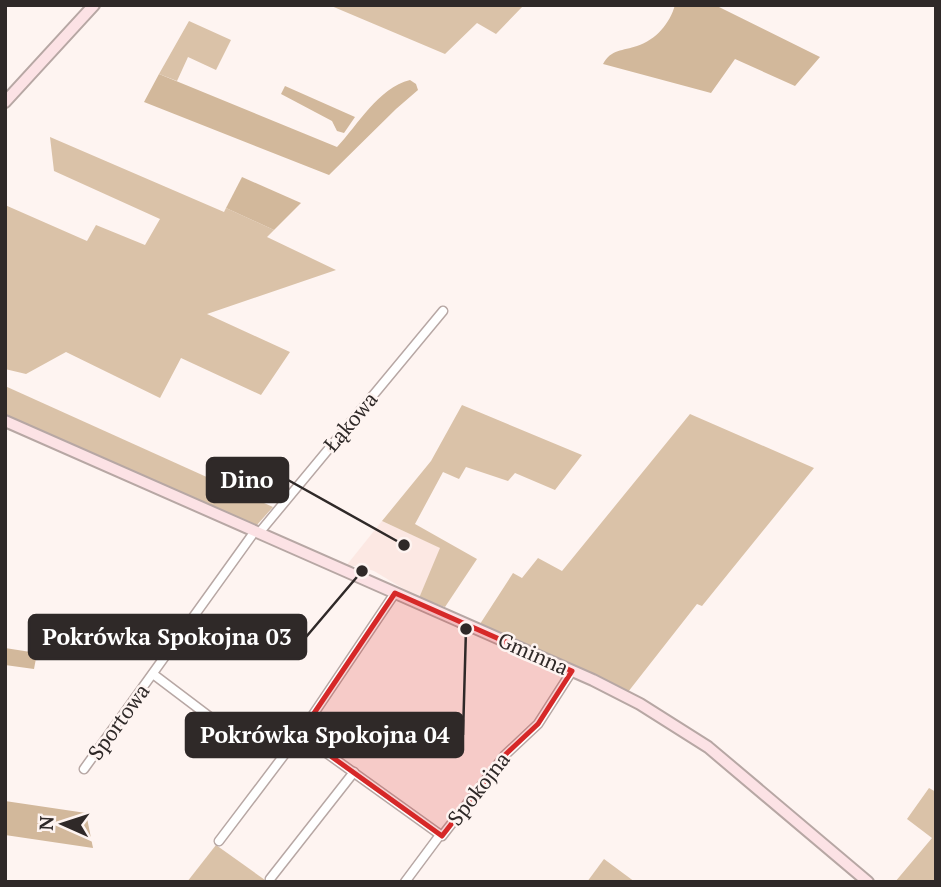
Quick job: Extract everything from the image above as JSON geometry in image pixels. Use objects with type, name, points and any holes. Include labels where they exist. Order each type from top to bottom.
[{"type":"main road","points":[[5,102],[94,5]]},
{"type":"main road","name":"Gminna","points":[[5,421],[572,671],[640,704],[708,747],[868,882]]},
{"type":"street","name":"Łąkowa","points":[[257,532],[443,311]]},
{"type":"street","name":"Sportowa","points":[[84,769],[257,532]]},
{"type":"street","points":[[219,841],[300,734],[395,593]]},
{"type":"street","name":"Spokojna","points":[[300,734],[442,836],[505,755],[538,724],[572,671]]},
{"type":"street","name":"Sportowa","points":[[153,674],[235,736]]},
{"type":"street","points":[[270,879],[354,772]]},
{"type":"street","points":[[405,882],[440,835]]},
{"type":"highlighted area","points":[[395,593],[572,671],[538,724],[505,755],[442,836],[300,734]]},
{"type":"shaded area","points":[[329,5],[524,5],[496,34],[477,23],[445,54]]},
{"type":"shaded area","points":[[675,5],[719,5],[820,57],[795,86],[735,59],[711,93],[603,64],[614,53],[644,43],[656,35],[670,18]]},
{"type":"shaded area","points":[[189,21],[231,40],[216,70],[188,57],[177,81],[159,74]]},
{"type":"shaded area","points":[[159,74],[337,147],[369,108],[388,91],[410,80],[416,84],[418,90],[329,175],[144,102]]},
{"type":"shaded area","points":[[285,86],[355,117],[344,133],[337,131],[332,121],[281,94]]},
{"type":"shaded area","points":[[50,137],[224,212],[226,208],[274,230],[267,237],[336,270],[207,314],[290,352],[261,395],[181,358],[160,398],[66,352],[26,374],[5,369],[5,205],[87,241],[96,225],[145,245],[160,219],[54,171]]},
{"type":"shaded area","points":[[242,177],[301,203],[274,230],[226,208]]},
{"type":"shaded area","points":[[5,386],[273,507],[256,526],[5,417]]},
{"type":"shaded area","points":[[462,405],[582,455],[555,490],[515,473],[508,481],[466,467],[459,479],[443,472],[415,524],[477,559],[445,607],[419,598],[440,548],[382,521],[431,461]]},
{"type":"shaded area","points":[[690,414],[814,468],[702,606],[697,604],[628,692],[480,624],[513,573],[522,578],[538,558],[562,571]]},
{"type":"shaded area","points":[[382,521],[441,548],[419,598],[374,571],[358,566],[346,566]]},
{"type":"shaded area","points":[[5,648],[37,653],[34,669],[5,665]]},
{"type":"shaded area","points":[[929,788],[936,792],[936,882],[895,882],[932,838],[907,819]]},
{"type":"shaded area","points":[[5,801],[86,813],[93,848],[5,835]]},
{"type":"shaded area","points":[[216,845],[265,880],[187,882]]},
{"type":"shaded area","points":[[604,859],[635,882],[587,882]]},
{"type":"place","name":"Dino","points":[[404,545]]},
{"type":"place","name":"Pokrówka Spokojna 03","points":[[362,571]]},
{"type":"place","name":"Pokrówka Spokojna 04","points":[[466,629]]}]
